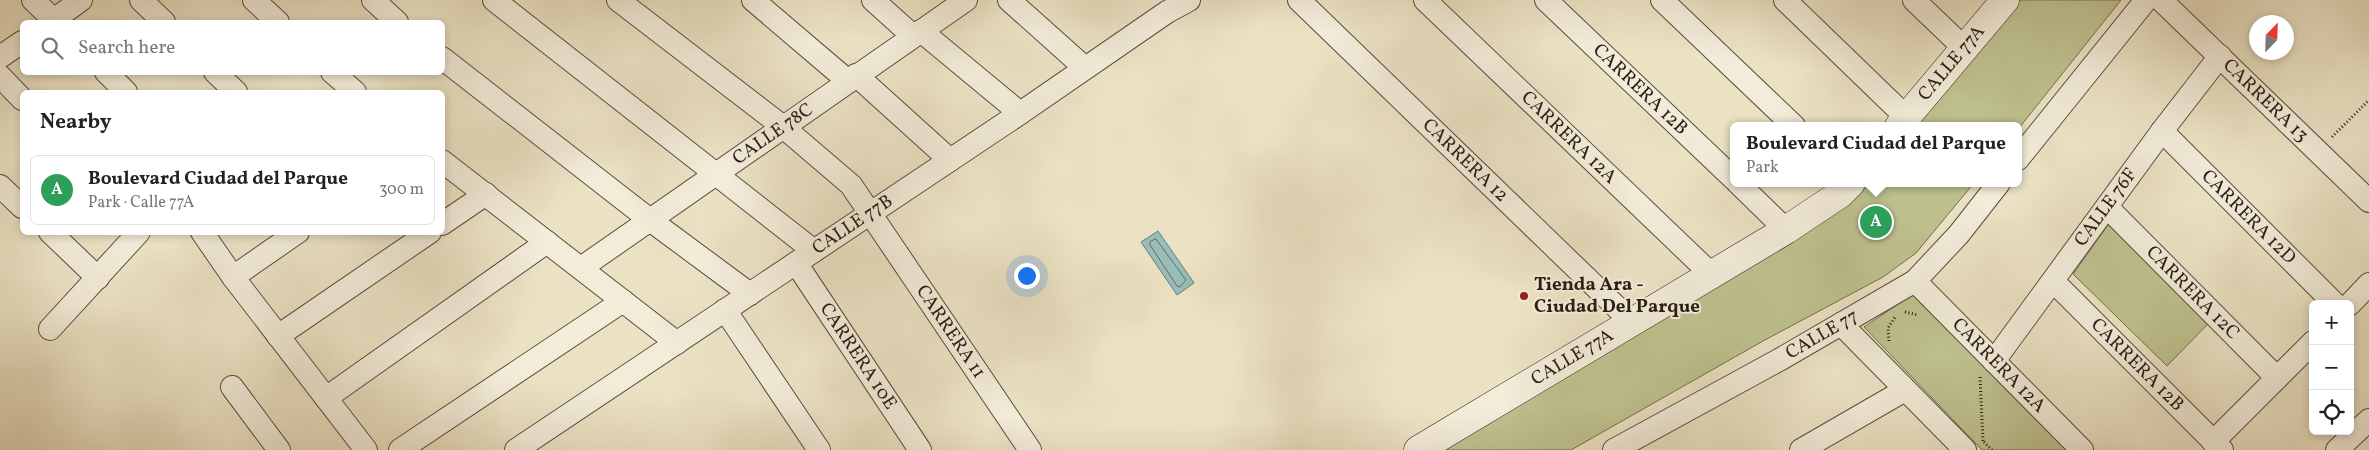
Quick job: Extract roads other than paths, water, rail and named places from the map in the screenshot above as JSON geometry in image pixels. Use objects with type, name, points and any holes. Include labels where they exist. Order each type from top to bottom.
[{"type":"street","points":[[33,0],[51,20]]},
{"type":"street","points":[[56,20],[81,0]]},
{"type":"street","points":[[141,0],[162,20]]},
{"type":"street","points":[[254,0],[276,20]]},
{"type":"street","points":[[373,0],[395,20]]},
{"type":"street","name":"CARRERA 10E","points":[[494,0],[715,174],[805,257],[920,450]]},
{"type":"street","name":"CARRERA 11","points":[[618,0],[782,126],[852,185],[1030,450]]},
{"type":"street","points":[[753,0],[852,78],[950,160]]},
{"type":"street","points":[[873,0],[1020,113]]},
{"type":"street","name":"CALLE 78C","points":[[581,268],[782,126],[966,0]]},
{"type":"street","points":[[1009,0],[1085,68]]},
{"type":"street","name":"CALLE 77B","points":[[516,450],[1020,113],[1085,68],[1158,6],[1189,0]]},
{"type":"street","name":"CARRERA 12","points":[[1299,0],[1632,322]]},
{"type":"street","name":"CARRERA 12A","points":[[1425,0],[1711,274]]},
{"type":"street","name":"CARRERA 12B","points":[[1546,0],[1730,175]]},
{"type":"street","points":[[1662,0],[1790,122]]},
{"type":"street","points":[[1785,0],[1903,121]]},
{"type":"street","points":[[1914,0],[1964,48]]},
{"type":"street","name":"CALLE 77A","points":[[1903,121],[2005,0]]},
{"type":"street","points":[[2022,154],[2146,0]]},
{"type":"street","name":"CARRERA 13","points":[[2162,0],[2369,201]]},
{"type":"street","points":[[0,57],[20,43]]},
{"type":"street","name":"CALLE 76F","points":[[1987,367],[2220,56]]},
{"type":"street","points":[[445,60],[650,220],[750,294]]},
{"type":"street","points":[[109,75],[124,90]]},
{"type":"street","points":[[218,75],[234,90]]},
{"type":"street","points":[[335,75],[353,90]]},
{"type":"street","points":[[0,76],[20,97]]},
{"type":"street","name":"CARRERA 12D","points":[[2162,131],[2331,300]]},
{"type":"street","points":[[445,162],[677,343]]},
{"type":"street","points":[[0,186],[20,205]]},
{"type":"street","points":[[1742,187],[1786,230]]},
{"type":"street","name":"CALLE 77A","points":[[1418,450],[1786,230],[1840,194],[1847,187]]},
{"type":"street","name":"CALLE 77","points":[[1614,450],[1915,281],[1958,234],[1996,187]]},
{"type":"street","points":[[445,222],[486,194]]},
{"type":"street","name":"CARRERA 12C","points":[[2107,207],[2277,378]]},
{"type":"street","points":[[53,235],[98,278]]},
{"type":"street","points":[[50,330],[136,235]]},
{"type":"street","points":[[204,235],[233,277],[366,450]]},
{"type":"street","points":[[233,277],[294,235]]},
{"type":"street","points":[[278,336],[426,235]]},
{"type":"street","points":[[326,398],[547,242]]},
{"type":"street","name":"CARRERA 12B","points":[[2053,280],[2218,446]]},
{"type":"street","name":"CARRERA 12A","points":[[1915,281],[1987,367],[2082,450]]},
{"type":"street","points":[[2354,300],[2369,284]]},
{"type":"street","points":[[400,450],[622,301]]},
{"type":"street","points":[[725,310],[819,450]]},
{"type":"street","points":[[1841,324],[1905,390],[1975,442]]},
{"type":"street","points":[[2218,446],[2277,378],[2310,345]]},
{"type":"street","points":[[232,387],[279,450]]},
{"type":"street","points":[[1802,450],[1905,390]]},
{"type":"street","points":[[2337,450],[2369,420]]},
{"type":"water","points":[[1158,231],[1194,283],[1177,295],[1141,242]]},
{"type":"place","name":"Boulevard Ciudad del Parque","points":[[1876,222]]},
{"type":"place","name":"Tienda Ara - Ciudad Del Parque","points":[[1524,296]]}]
